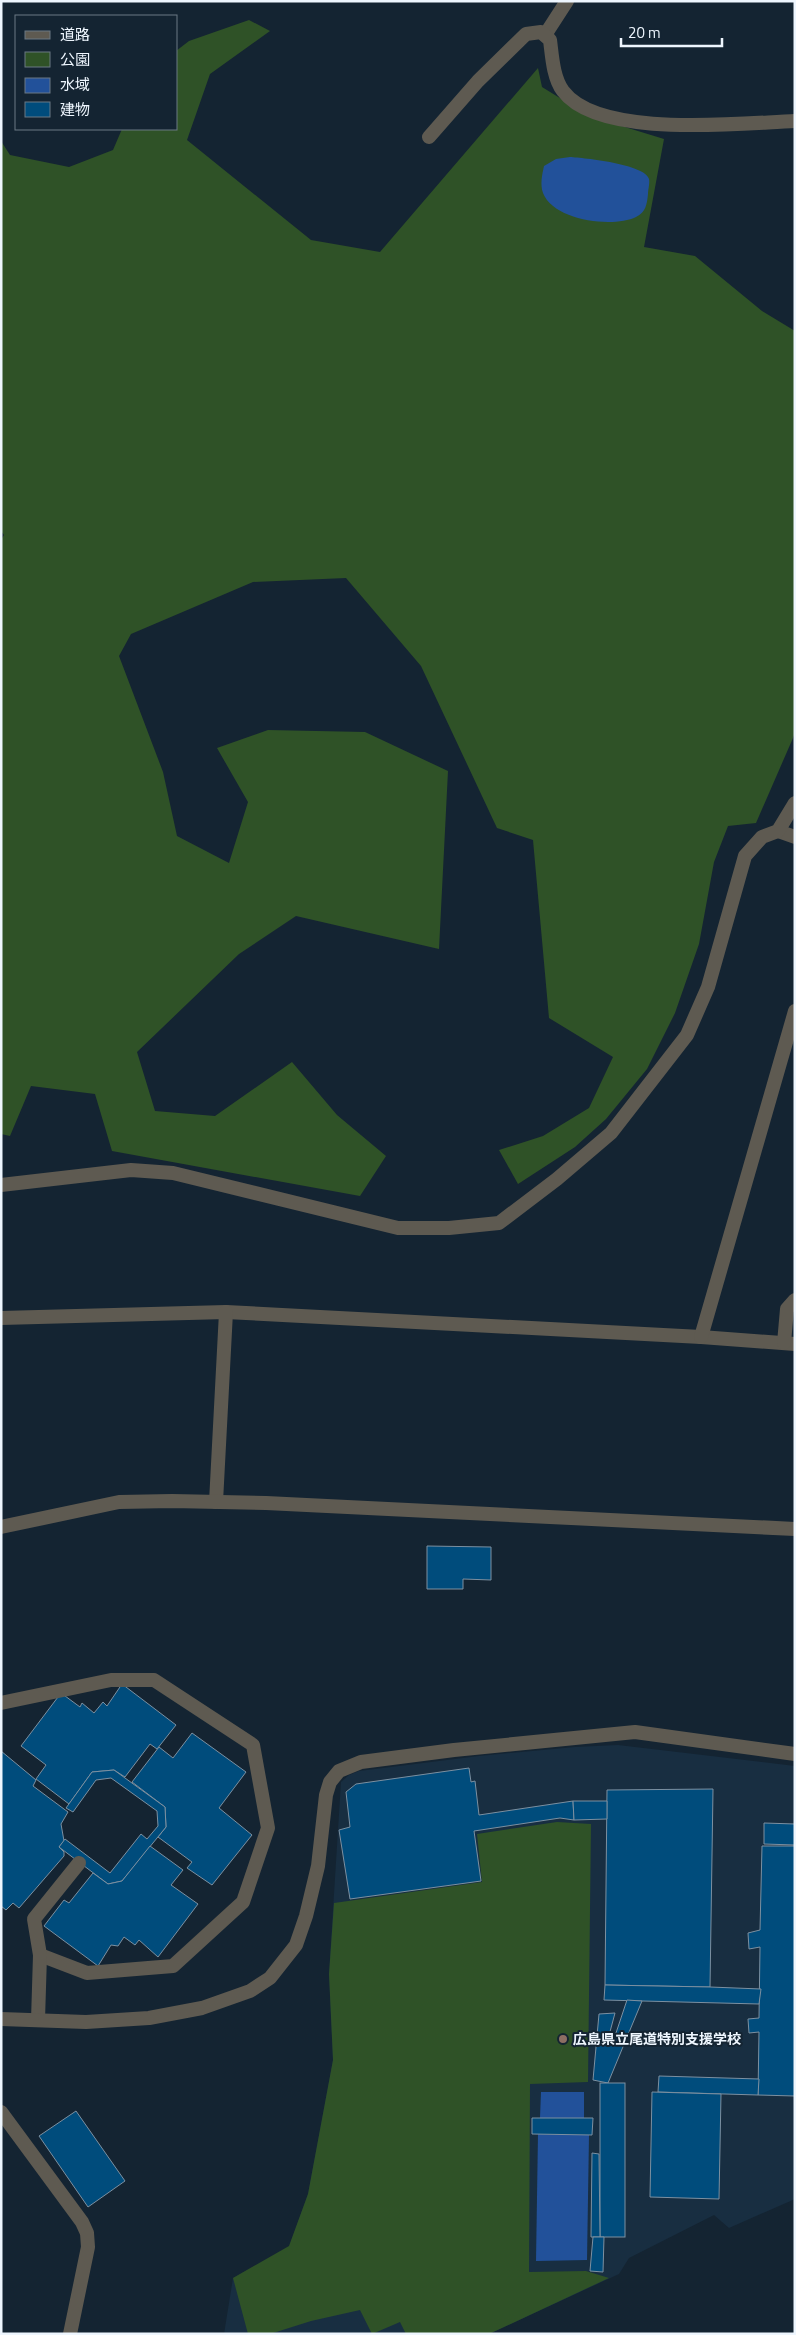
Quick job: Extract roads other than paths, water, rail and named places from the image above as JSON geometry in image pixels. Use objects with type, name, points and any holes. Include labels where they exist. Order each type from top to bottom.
[{"type":"street","points":[[545,35],[567,1]]},
{"type":"street","points":[[430,137],[478,81],[526,34],[541,32],[550,40],[561,89],[572,102],[593,112],[624,120],[664,125],[795,121]]},
{"type":"street","points":[[1,1185],[130,1170],[173,1173],[398,1228],[449,1228],[498,1223],[557,1179],[611,1133],[687,1035],[708,987],[746,856],[762,837],[778,831],[795,803]]},
{"type":"street","points":[[778,831],[795,837]]},
{"type":"street","points":[[701,1337],[795,1011]]},
{"type":"street","points":[[1,1318],[226,1312],[701,1337],[789,1344],[788,1309],[795,1300]]},
{"type":"street","points":[[216,1502],[226,1312]]},
{"type":"street","points":[[1,1527],[119,1502],[216,1502],[795,1529]]},
{"type":"street","points":[[1,1704],[111,1680],[154,1680],[253,1745],[268,1828],[243,1902],[173,1966],[87,1972],[40,1954]]},
{"type":"street","points":[[1,2019],[86,2022],[149,2018],[202,2008],[250,1991],[270,1978],[296,1944],[306,1916],[318,1866],[326,1795],[330,1782],[339,1771],[361,1762],[454,1750],[635,1732],[795,1754]]},
{"type":"street","points":[[38,2020],[40,1954],[34,1919],[79,1863]]},
{"type":"street","points":[[1,2112],[82,2222],[86,2233],[88,2247],[70,2334]]},
{"type":"water","points":[[570,157],[613,163],[637,169],[645,174],[649,182],[644,210],[636,217],[626,220],[599,222],[571,216],[549,203],[543,193],[541,183],[544,166],[556,159]]},
{"type":"water","points":[[541,2092],[584,2092],[584,2118],[540,2118]]},
{"type":"water","points":[[538,2134],[589,2135],[587,2260],[536,2261]]},
{"type":"place","name":"広島県立尾道特別支援学校","points":[[563,2039]]}]
